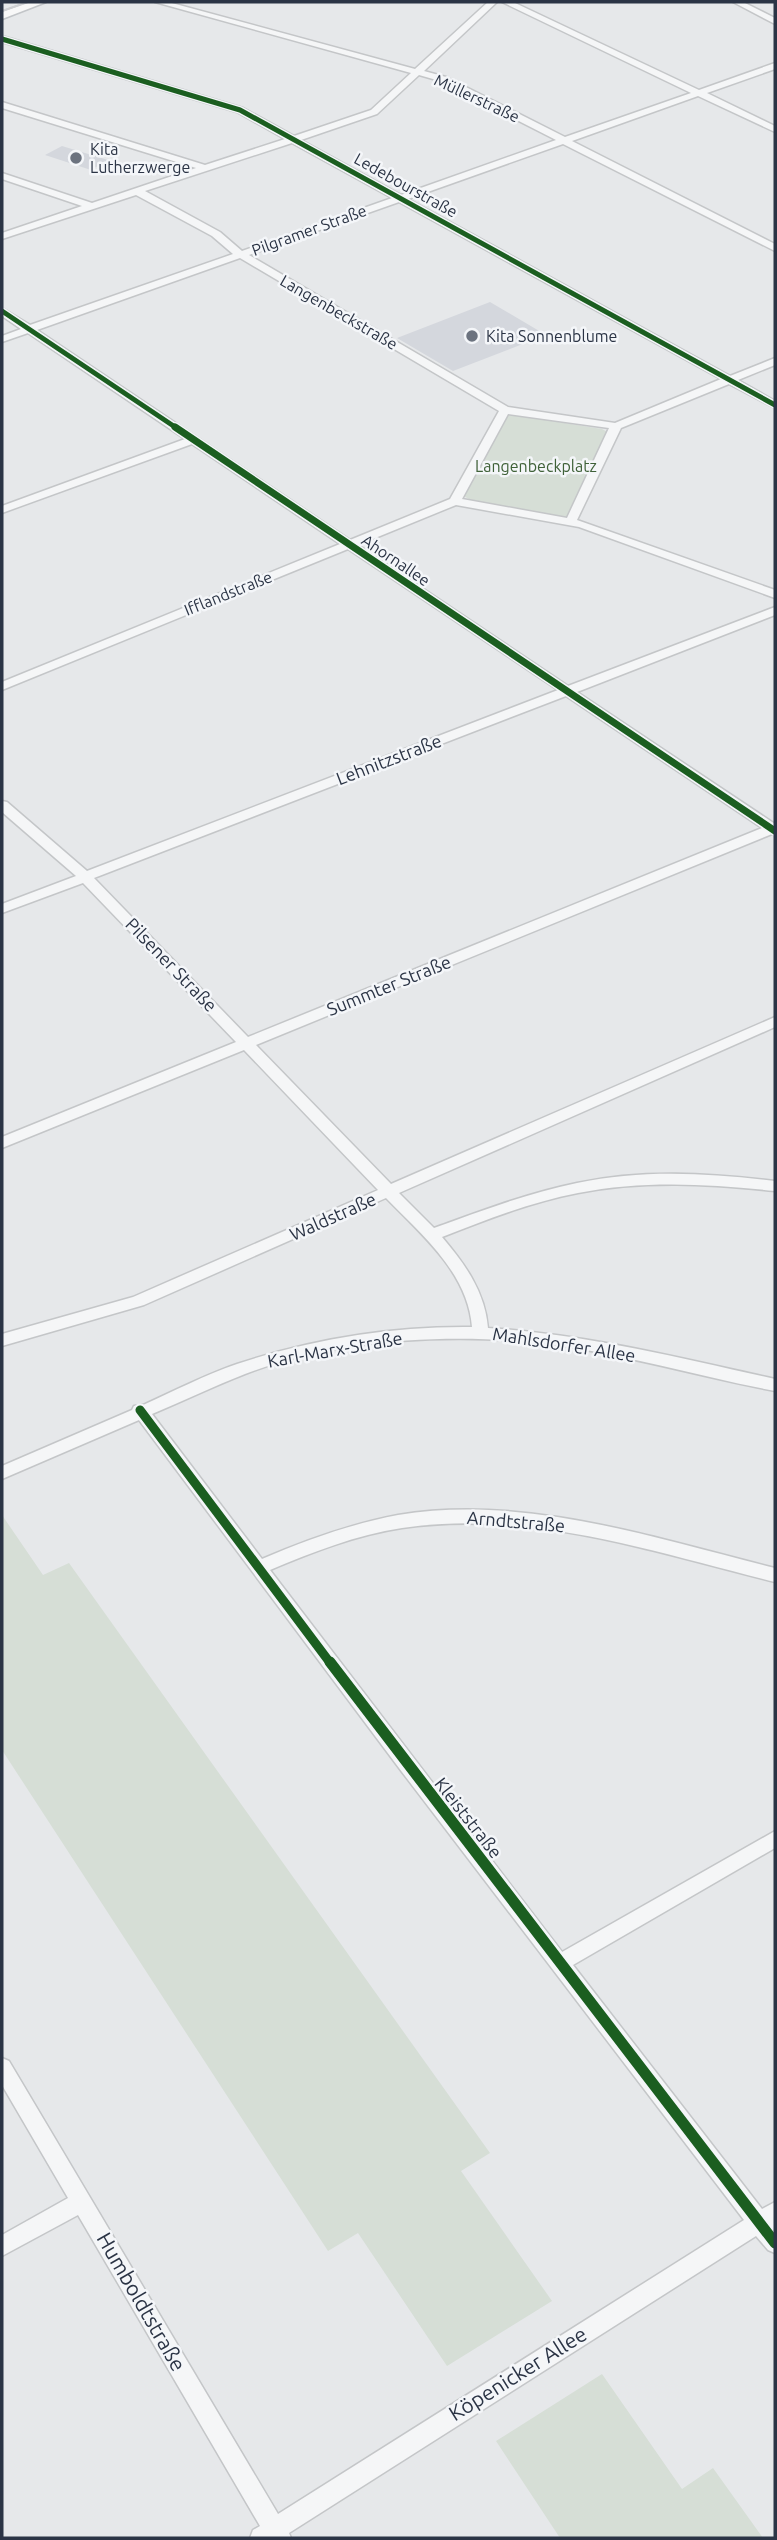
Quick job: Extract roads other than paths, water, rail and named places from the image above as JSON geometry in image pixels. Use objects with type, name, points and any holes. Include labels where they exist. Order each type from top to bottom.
[{"type":"main road","points":[[2,16],[40,2]]},
{"type":"street","name":"Müllerstraße","points":[[159,2],[443,79],[775,248]]},
{"type":"street","points":[[2,236],[374,112],[493,2]]},
{"type":"street","points":[[506,2],[775,129]]},
{"type":"street","points":[[737,2],[775,21]]},
{"type":"street","name":"Ledebourstraße","points":[[2,39],[229,106],[294,139],[775,405]]},
{"type":"street","name":"Pilgramer Straße","points":[[2,339],[775,66]]},
{"type":"street","points":[[2,106],[205,168]]},
{"type":"street","points":[[2,176],[91,206]]},
{"type":"street","name":"Langenbeckstraße","points":[[137,191],[216,234],[241,255],[506,410]]},
{"type":"street","name":"Ahornallee","points":[[2,311],[774,830]]},
{"type":"street","points":[[775,361],[617,426],[506,410],[455,500],[570,521],[775,594]]},
{"type":"street","points":[[570,521],[617,426]]},
{"type":"street","points":[[2,510],[192,440]]},
{"type":"street","name":"Ifflandstraße","points":[[2,686],[455,500]]},
{"type":"street","name":"Lehnitzstraße","points":[[2,909],[775,611]]},
{"type":"street","name":"Pilsener Straße","points":[[2,806],[85,877],[332,1133]]},
{"type":"street","name":"Summter Straße","points":[[2,1143],[774,830]]},
{"type":"street","name":"Waldstraße","points":[[2,1340],[138,1301],[390,1192],[656,1072],[772,1027]]},
{"type":"street","name":"Mahlsdorfer Allee","points":[[332,1133],[461,1269],[475,1297],[480,1333],[584,1346],[775,1385]]},
{"type":"street","points":[[431,1235],[559,1192],[598,1184],[666,1178],[775,1186]]},
{"type":"street","name":"Karl-Marx-Straße","points":[[2,1473],[211,1380],[282,1357],[372,1340],[480,1333]]},
{"type":"street","name":"Kleiststraße","points":[[140,1410],[560,1963],[768,2216],[775,2243]]},
{"type":"street","name":"Arndtstraße","points":[[259,1567],[323,1540],[368,1528],[421,1519],[488,1516],[564,1525],[775,1575]]},
{"type":"street","points":[[560,1963],[775,1839]]},
{"type":"street","name":"Humboldtstraße","points":[[2,2067],[82,2201],[272,2535]]},
{"type":"street","points":[[2,2246],[82,2201]]},
{"type":"street","name":"Köpenicker Allee","points":[[272,2535],[768,2216]]},
{"type":"tram line","points":[[2,11],[28,2]]},
{"type":"place","name":"Kita Lutherzwerge","points":[[76,158]]},
{"type":"place","name":"Kita Sonnenblume","points":[[472,336]]},
{"type":"park label","name":"Langenbeckplatz","points":[[536,466]]}]
